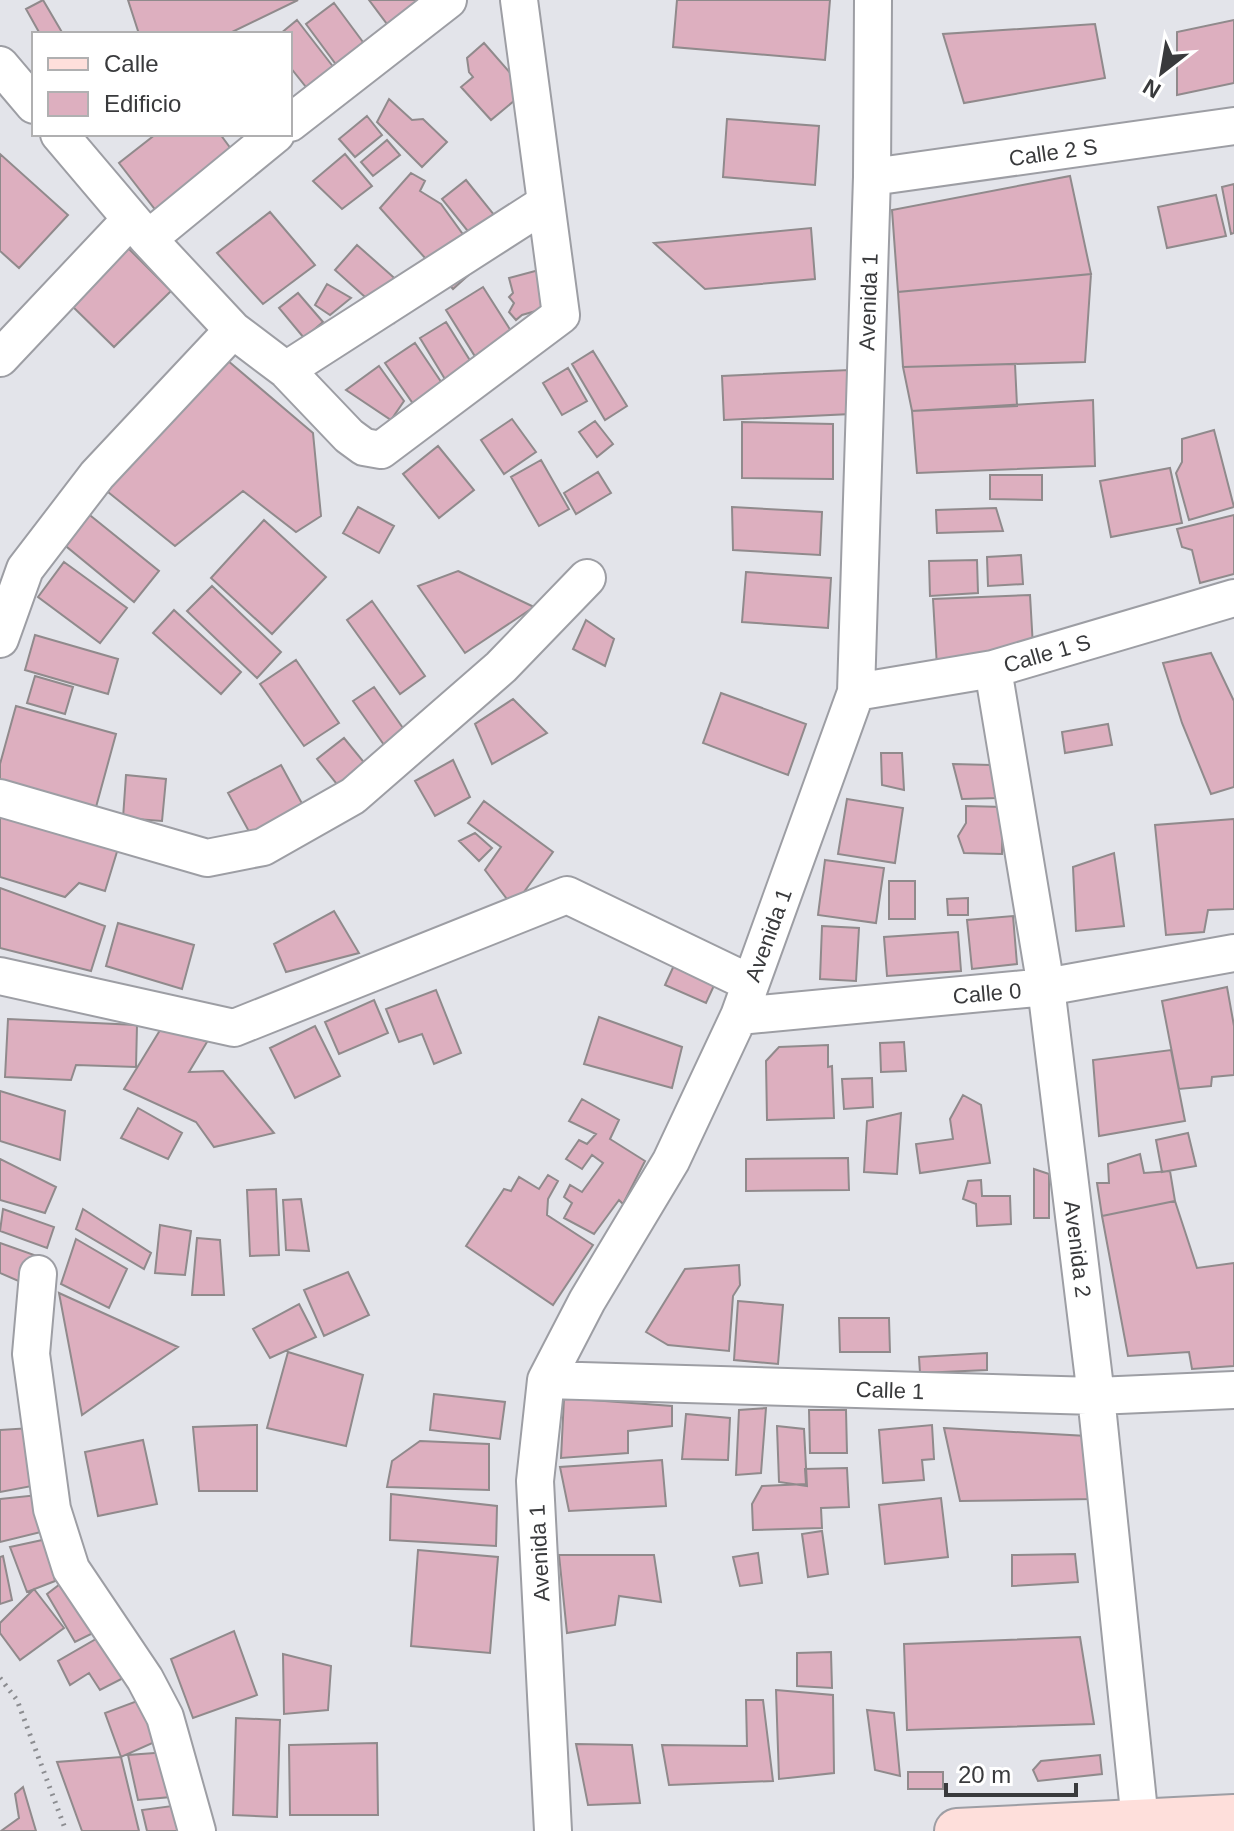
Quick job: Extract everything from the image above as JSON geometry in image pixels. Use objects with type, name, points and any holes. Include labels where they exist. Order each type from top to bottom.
[{"type":"main road","points":[[957,1831],[1141,1827],[1234,1817]]},
{"type":"street","points":[[292,121],[448,0]]},
{"type":"street","points":[[61,136],[139,229],[233,330],[286,370],[349,436],[364,447],[381,450],[561,315],[519,0]]},
{"type":"street","name":"Avenida 1","points":[[553,1831],[535,1481],[546,1380],[587,1301],[671,1161],[744,1000],[856,692],[872,177],[873,0]]},
{"type":"street","points":[[0,65],[32,103]]},
{"type":"street","name":"Calle 2 S","points":[[872,177],[1234,126]]},
{"type":"street","points":[[0,358],[139,229],[273,136]]},
{"type":"street","points":[[286,370],[546,203]]},
{"type":"street","points":[[0,639],[25,569],[97,475],[233,330]]},
{"type":"street","points":[[0,798],[207,858],[263,847],[353,796],[501,667],[587,578]]},
{"type":"street","name":"Calle 1 S","points":[[856,692],[993,669],[1234,598]]},
{"type":"street","name":"Avenida 2","points":[[993,669],[1046,987],[1096,1396],[1141,1827]]},
{"type":"street","points":[[0,976],[234,1028],[567,895],[744,1000]]},
{"type":"street","name":"Calle 0","points":[[744,1000],[1046,987],[1234,953]]},
{"type":"street","points":[[38,1274],[31,1354],[52,1509],[71,1569],[145,1679],[165,1717],[197,1831]]},
{"type":"street","name":"Calle 1","points":[[546,1380],[1096,1396],[1234,1390]]},
{"type":"path","points":[[0,1678],[17,1700],[66,1831]]},
{"type":"building","points":[[43,0],[62,32],[39,32],[26,9]]},
{"type":"building","points":[[128,0],[298,0],[232,32],[138,32]]},
{"type":"building","points":[[369,0],[438,0],[393,32]]},
{"type":"building","points":[[677,0],[830,0],[825,60],[673,47]]},
{"type":"building","points":[[334,3],[380,65],[352,86],[306,24]]},
{"type":"building","points":[[297,20],[348,86],[322,107],[292,70],[292,32],[282,32]]},
{"type":"building","points":[[1234,20],[1234,83],[1177,95],[1177,32]]},
{"type":"building","points":[[1095,24],[1105,78],[964,103],[943,34]]},
{"type":"building","points":[[484,43],[526,91],[491,120],[461,87],[473,77],[467,58]]},
{"type":"building","points":[[389,99],[412,120],[423,119],[447,142],[422,167],[377,122]]},
{"type":"building","points":[[367,116],[382,135],[355,157],[339,139]]},
{"type":"building","points":[[727,119],[819,126],[815,185],[723,177]]},
{"type":"building","points":[[153,136],[221,136],[234,153],[157,212],[119,163]]},
{"type":"building","points":[[387,140],[400,155],[373,176],[361,162]]},
{"type":"building","points":[[0,154],[68,215],[19,268],[0,251]]},
{"type":"building","points":[[345,154],[372,186],[342,209],[313,181]]},
{"type":"building","points":[[411,173],[425,181],[420,191],[441,204],[483,262],[453,289],[380,208]]},
{"type":"building","points":[[1070,176],[1091,274],[898,292],[892,210]]},
{"type":"building","points":[[466,180],[511,236],[487,255],[442,199]]},
{"type":"building","points":[[1234,184],[1234,233],[1231,234],[1222,187]]},
{"type":"building","points":[[1216,195],[1226,236],[1167,248],[1158,207]]},
{"type":"building","points":[[270,212],[315,265],[263,304],[217,253]]},
{"type":"building","points":[[811,228],[815,279],[705,289],[654,243]]},
{"type":"building","points":[[125,245],[171,291],[114,347],[68,302]]},
{"type":"building","points":[[357,245],[417,298],[394,323],[335,270]]},
{"type":"building","points":[[539,270],[550,307],[522,315],[516,320],[509,312],[514,303],[509,297],[513,293],[509,278]]},
{"type":"building","points":[[1091,274],[1085,362],[903,367],[898,292]]},
{"type":"building","points":[[327,284],[351,298],[330,315],[315,305]]},
{"type":"building","points":[[483,287],[518,342],[481,366],[446,310]]},
{"type":"building","points":[[298,293],[323,322],[304,338],[279,308]]},
{"type":"building","points":[[446,322],[481,378],[454,394],[420,338]]},
{"type":"building","points":[[415,343],[454,401],[425,421],[385,363]]},
{"type":"building","points":[[593,351],[627,406],[605,420],[572,364]]},
{"type":"building","points":[[227,360],[313,433],[321,516],[296,532],[243,491],[175,546],[103,488]]},
{"type":"building","points":[[1015,364],[1017,406],[912,411],[903,367]]},
{"type":"building","points":[[379,366],[404,401],[391,420],[346,390]]},
{"type":"building","points":[[568,368],[587,401],[562,415],[543,383]]},
{"type":"building","points":[[849,370],[851,414],[724,420],[722,376]]},
{"type":"building","points":[[1093,400],[1095,466],[917,473],[912,411]]},
{"type":"building","points":[[512,419],[536,452],[504,474],[481,440]]},
{"type":"building","points":[[595,421],[613,444],[597,457],[579,432]]},
{"type":"building","points":[[742,422],[833,424],[833,479],[742,478]]},
{"type":"building","points":[[1214,430],[1234,507],[1189,520],[1176,473],[1182,462],[1182,439]]},
{"type":"building","points":[[438,446],[474,490],[439,518],[403,474]]},
{"type":"building","points":[[541,460],[569,509],[539,526],[511,477]]},
{"type":"building","points":[[1170,468],[1182,523],[1111,537],[1100,481]]},
{"type":"building","points":[[598,472],[611,493],[576,514],[564,493]]},
{"type":"building","points":[[990,475],[1042,475],[1042,500],[990,499]]},
{"type":"building","points":[[358,507],[394,526],[379,553],[343,533]]},
{"type":"building","points":[[732,507],[822,512],[820,555],[733,550]]},
{"type":"building","points":[[81,508],[159,571],[134,602],[56,538]]},
{"type":"building","points":[[996,508],[1003,531],[937,533],[936,510]]},
{"type":"building","points":[[1234,515],[1234,574],[1200,583],[1192,550],[1182,547],[1177,529]]},
{"type":"building","points":[[264,520],[326,577],[272,634],[211,578]]},
{"type":"building","points":[[1021,555],[1023,584],[988,586],[987,557]]},
{"type":"building","points":[[977,560],[978,593],[930,596],[929,561]]},
{"type":"building","points":[[64,562],[127,608],[100,643],[38,597]]},
{"type":"building","points":[[458,571],[534,607],[465,653],[418,586]]},
{"type":"building","points":[[746,572],[831,578],[828,628],[742,622]]},
{"type":"building","points":[[212,586],[281,652],[257,678],[187,611]]},
{"type":"building","points":[[1030,595],[1034,664],[937,667],[933,599]]},
{"type":"building","points":[[372,601],[425,676],[400,694],[347,620]]},
{"type":"building","points":[[174,610],[241,672],[221,694],[153,633]]},
{"type":"building","points":[[586,620],[614,639],[605,666],[573,649]]},
{"type":"building","points":[[35,635],[118,659],[108,694],[25,670]]},
{"type":"building","points":[[1211,653],[1234,701],[1234,787],[1211,794],[1182,723],[1163,663]]},
{"type":"building","points":[[296,660],[339,723],[304,746],[260,684]]},
{"type":"building","points":[[35,676],[73,687],[65,714],[27,703]]},
{"type":"building","points":[[374,687],[410,738],[389,752],[353,701]]},
{"type":"building","points":[[721,693],[806,724],[788,775],[703,743]]},
{"type":"building","points":[[513,699],[547,733],[492,764],[475,724]]},
{"type":"building","points":[[16,706],[116,734],[93,818],[0,793],[0,764]]},
{"type":"building","points":[[1108,724],[1112,745],[1065,753],[1062,732]]},
{"type":"building","points":[[344,738],[371,771],[344,793],[317,759]]},
{"type":"building","points":[[881,753],[902,753],[904,790],[882,785]]},
{"type":"building","points":[[453,760],[470,797],[435,816],[415,781]]},
{"type":"building","points":[[953,764],[991,765],[998,798],[962,799]]},
{"type":"building","points":[[281,765],[305,809],[252,837],[228,793]]},
{"type":"building","points":[[126,775],[166,779],[162,821],[123,818]]},
{"type":"building","points":[[847,799],[903,808],[895,863],[838,854]]},
{"type":"building","points":[[484,801],[553,852],[513,907],[485,870],[501,847],[468,823]]},
{"type":"building","points":[[0,805],[120,842],[105,891],[79,883],[65,897],[0,877]]},
{"type":"building","points":[[966,806],[1003,807],[1002,854],[964,853],[958,836],[966,823]]},
{"type":"building","points":[[1234,819],[1234,909],[1208,910],[1204,932],[1166,935],[1155,825]]},
{"type":"building","points":[[475,833],[492,848],[479,861],[459,841]]},
{"type":"building","points":[[1114,853],[1124,926],[1076,931],[1073,867]]},
{"type":"building","points":[[825,860],[884,868],[876,923],[818,915]]},
{"type":"building","points":[[889,881],[915,881],[915,919],[889,919]]},
{"type":"building","points":[[0,888],[105,926],[91,971],[0,948]]},
{"type":"building","points":[[968,898],[968,915],[948,915],[947,899]]},
{"type":"building","points":[[334,911],[359,953],[286,972],[274,944]]},
{"type":"building","points":[[1013,916],[1017,964],[972,969],[967,920]]},
{"type":"building","points":[[118,923],[194,945],[182,989],[106,966]]},
{"type":"building","points":[[822,926],[859,928],[856,981],[820,979]]},
{"type":"building","points":[[958,932],[961,971],[887,976],[884,937]]},
{"type":"building","points":[[676,961],[717,979],[706,1003],[665,985]]},
{"type":"building","points":[[1227,987],[1234,1026],[1234,1075],[1212,1077],[1211,1086],[1179,1089],[1162,1001]]},
{"type":"building","points":[[436,990],[461,1053],[434,1064],[422,1034],[399,1042],[386,1009]]},
{"type":"building","points":[[374,1000],[388,1033],[339,1054],[325,1022]]},
{"type":"building","points":[[599,1017],[682,1047],[672,1088],[584,1064]]},
{"type":"building","points":[[8,1019],[137,1025],[136,1067],[76,1065],[71,1080],[5,1077]]},
{"type":"building","points":[[165,1022],[207,1042],[189,1072],[223,1071],[274,1133],[214,1147],[196,1122],[124,1089]]},
{"type":"building","points":[[315,1026],[340,1076],[295,1098],[270,1048]]},
{"type":"building","points":[[904,1042],[906,1071],[881,1072],[880,1043]]},
{"type":"building","points":[[828,1045],[834,1118],[767,1120],[766,1061],[779,1047]]},
{"type":"building","points":[[1171,1050],[1185,1121],[1099,1136],[1093,1060]]},
{"type":"building","points":[[872,1078],[873,1107],[844,1109],[842,1079]]},
{"type":"building","points":[[0,1091],[65,1111],[60,1160],[0,1141]]},
{"type":"building","points":[[963,1095],[981,1105],[990,1163],[920,1173],[916,1144],[953,1139],[950,1119]]},
{"type":"building","points":[[582,1099],[619,1120],[610,1139],[645,1161],[623,1204],[619,1200],[594,1234],[564,1218],[572,1203],[564,1197],[570,1185],[582,1192],[603,1163],[592,1155],[582,1169],[566,1159],[579,1140],[587,1144],[596,1134],[569,1121]]},
{"type":"building","points":[[138,1108],[182,1133],[168,1159],[121,1138]]},
{"type":"building","points":[[901,1113],[897,1174],[864,1172],[867,1121]]},
{"type":"building","points":[[1188,1133],[1196,1166],[1162,1172],[1156,1140]]},
{"type":"building","points":[[1140,1154],[1144,1173],[1170,1171],[1175,1201],[1102,1216],[1097,1183],[1109,1183],[1108,1164]]},
{"type":"building","points":[[848,1158],[849,1190],[746,1191],[746,1159]]},
{"type":"building","points":[[0,1159],[56,1187],[45,1213],[0,1200]]},
{"type":"building","points":[[1034,1169],[1049,1174],[1049,1218],[1034,1218]]},
{"type":"building","points":[[548,1175],[558,1181],[548,1199],[547,1215],[593,1245],[553,1305],[466,1246],[504,1189],[511,1191],[519,1177],[539,1189]]},
{"type":"building","points":[[981,1180],[982,1196],[1010,1196],[1011,1224],[977,1226],[976,1204],[963,1199],[968,1181]]},
{"type":"building","points":[[276,1189],[279,1255],[250,1256],[247,1190]]},
{"type":"building","points":[[301,1199],[309,1251],[286,1250],[283,1200]]},
{"type":"building","points":[[1175,1201],[1197,1268],[1234,1263],[1234,1366],[1192,1369],[1189,1352],[1128,1356],[1102,1216]]},
{"type":"building","points":[[3,1209],[54,1227],[47,1248],[0,1231]]},
{"type":"building","points":[[83,1209],[151,1253],[144,1269],[76,1229]]},
{"type":"building","points":[[160,1225],[191,1231],[185,1275],[155,1273]]},
{"type":"building","points":[[197,1238],[220,1240],[224,1295],[192,1295]]},
{"type":"building","points":[[76,1239],[127,1269],[109,1308],[61,1284]]},
{"type":"building","points":[[0,1243],[37,1256],[23,1283],[0,1273]]},
{"type":"building","points":[[739,1265],[740,1285],[733,1296],[729,1351],[668,1345],[646,1332],[685,1269]]},
{"type":"building","points":[[348,1272],[369,1315],[324,1336],[304,1290]]},
{"type":"building","points":[[59,1293],[178,1347],[82,1415]]},
{"type":"building","points":[[738,1301],[783,1305],[778,1364],[734,1360]]},
{"type":"building","points":[[299,1304],[316,1337],[270,1358],[253,1329]]},
{"type":"building","points":[[839,1318],[889,1318],[890,1352],[840,1352]]},
{"type":"building","points":[[288,1352],[363,1375],[346,1446],[267,1428]]},
{"type":"building","points":[[987,1353],[987,1370],[920,1373],[919,1357]]},
{"type":"building","points":[[434,1394],[505,1402],[500,1439],[430,1430]]},
{"type":"building","points":[[564,1398],[672,1406],[672,1426],[628,1431],[628,1453],[561,1458]]},
{"type":"building","points":[[766,1408],[761,1473],[736,1475],[739,1410]]},
{"type":"building","points":[[809,1410],[846,1410],[847,1453],[810,1453]]},
{"type":"building","points":[[686,1414],[730,1418],[728,1460],[682,1459]]},
{"type":"building","points":[[257,1425],[257,1491],[199,1491],[193,1427]]},
{"type":"building","points":[[932,1425],[934,1459],[922,1460],[924,1480],[883,1483],[879,1430]]},
{"type":"building","points":[[777,1426],[804,1429],[807,1486],[779,1482]]},
{"type":"building","points":[[31,1428],[32,1486],[0,1492],[0,1430]]},
{"type":"building","points":[[944,1428],[1087,1436],[1093,1499],[960,1501]]},
{"type":"building","points":[[143,1440],[157,1504],[98,1516],[85,1452]]},
{"type":"building","points":[[420,1441],[489,1444],[489,1490],[387,1487],[392,1461]]},
{"type":"building","points":[[662,1460],[666,1506],[569,1511],[560,1467]]},
{"type":"building","points":[[847,1468],[849,1507],[821,1508],[822,1528],[753,1530],[752,1504],[762,1486],[806,1484],[805,1469]]},
{"type":"building","points":[[391,1494],[497,1506],[496,1546],[390,1540]]},
{"type":"building","points":[[38,1495],[45,1531],[0,1542],[0,1499]]},
{"type":"building","points":[[941,1498],[948,1557],[885,1564],[879,1505]]},
{"type":"building","points":[[822,1531],[828,1574],[808,1577],[802,1534]]},
{"type":"building","points":[[47,1539],[55,1581],[27,1592],[10,1547]]},
{"type":"building","points":[[418,1550],[498,1557],[490,1653],[411,1646]]},
{"type":"building","points":[[758,1553],[762,1583],[740,1586],[733,1557]]},
{"type":"building","points":[[1075,1554],[1078,1582],[1012,1586],[1012,1555]]},
{"type":"building","points":[[559,1555],[654,1555],[661,1602],[619,1596],[615,1625],[567,1633]]},
{"type":"building","points":[[3,1556],[12,1600],[0,1604],[0,1557]]},
{"type":"building","points":[[68,1578],[101,1629],[75,1642],[47,1594]]},
{"type":"building","points":[[34,1589],[64,1628],[20,1660],[0,1633],[0,1623]]},
{"type":"building","points":[[234,1631],[257,1695],[193,1718],[171,1659]]},
{"type":"building","points":[[108,1632],[133,1673],[100,1690],[89,1673],[70,1685],[58,1661]]},
{"type":"building","points":[[1080,1637],[1094,1724],[907,1730],[904,1644]]},
{"type":"building","points":[[831,1652],[832,1688],[797,1686],[797,1653]]},
{"type":"building","points":[[283,1654],[331,1666],[328,1710],[284,1714]]},
{"type":"building","points":[[776,1690],[833,1695],[834,1773],[779,1779]]},
{"type":"building","points":[[148,1697],[166,1737],[121,1757],[105,1713]]},
{"type":"building","points":[[746,1700],[763,1700],[773,1781],[669,1785],[662,1745],[747,1746]]},
{"type":"building","points":[[867,1710],[894,1713],[900,1776],[875,1770]]},
{"type":"building","points":[[236,1718],[280,1720],[277,1817],[233,1815]]},
{"type":"building","points":[[377,1743],[378,1815],[290,1815],[289,1745]]},
{"type":"building","points":[[576,1744],[632,1745],[640,1803],[588,1805]]},
{"type":"building","points":[[168,1752],[171,1797],[138,1800],[128,1755]]},
{"type":"building","points":[[1100,1755],[1102,1774],[1038,1781],[1033,1770],[1041,1761]]},
{"type":"building","points":[[121,1757],[139,1831],[82,1831],[57,1762]]},
{"type":"building","points":[[908,1772],[943,1772],[943,1789],[908,1789]]},
{"type":"building","points":[[23,1787],[36,1831],[1,1831],[19,1818],[15,1794]]},
{"type":"building","points":[[172,1806],[179,1831],[147,1831],[142,1810]]}]
